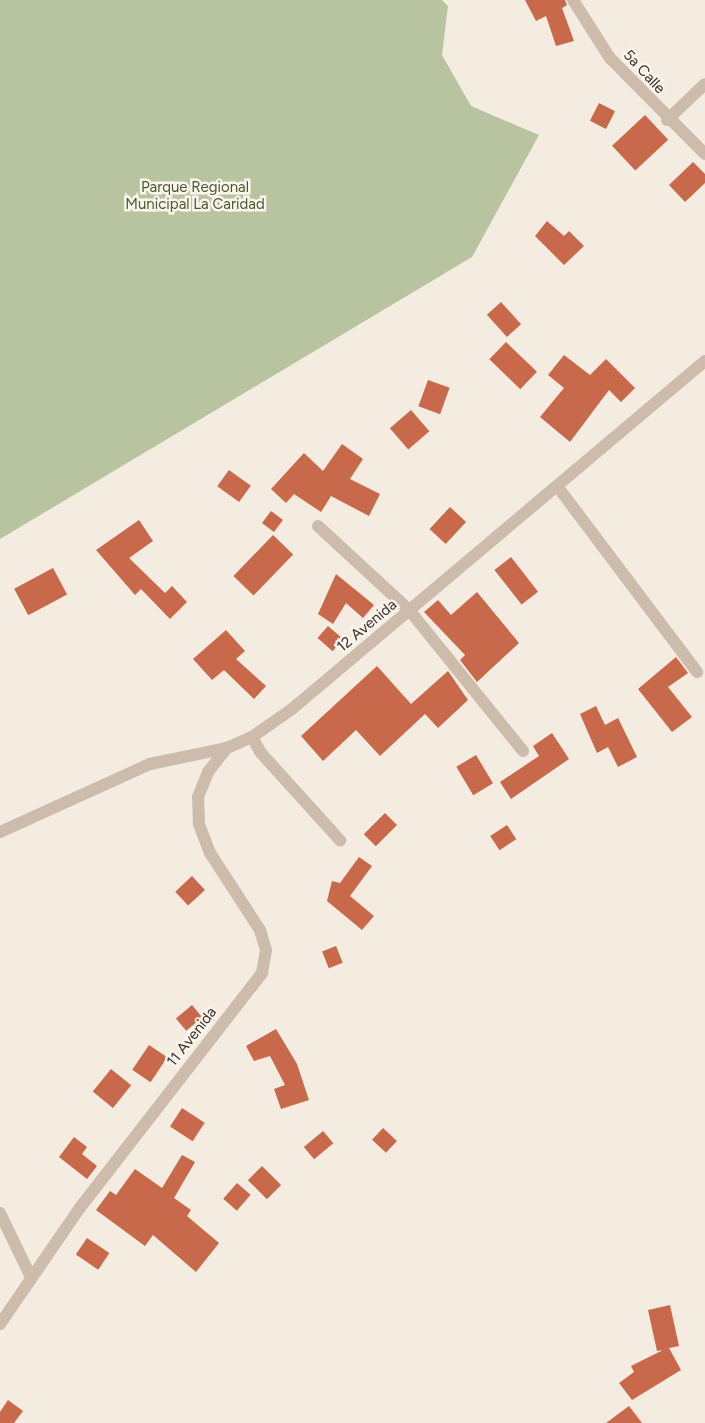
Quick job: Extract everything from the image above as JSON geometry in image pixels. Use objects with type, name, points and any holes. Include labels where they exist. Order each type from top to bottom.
[{"type":"street","name":"5a Calle","points":[[574,0],[610,58],[667,120],[705,154]]},
{"type":"street","points":[[667,120],[705,84]]},
{"type":"street","name":"12 Avenida","points":[[0,832],[150,764],[227,748],[252,737],[292,709],[705,361]]},
{"type":"street","points":[[557,486],[696,672]]},
{"type":"street","points":[[318,526],[410,611],[524,751]]},
{"type":"street","points":[[252,737],[261,753],[340,840]]},
{"type":"street","name":"11 Avenida","points":[[0,1324],[30,1276],[262,973],[266,950],[260,930],[210,853],[200,824],[198,797],[208,772],[227,748]]},
{"type":"street","points":[[0,1213],[30,1276]]},
{"type":"green space","name":"Parque Regional Municipal La Caridad","points":[[0,0],[442,0],[448,6],[442,55],[471,106],[539,135],[472,257],[0,539]]},
{"type":"building","points":[[525,0],[565,0],[567,5],[562,8],[574,41],[556,46],[546,16],[536,21]]},
{"type":"building","points":[[599,103],[615,111],[606,129],[590,121]]},
{"type":"building","points":[[645,115],[668,140],[635,171],[612,146]]},
{"type":"building","points":[[693,162],[705,174],[705,183],[685,202],[669,185]]},
{"type":"building","points":[[547,221],[564,236],[569,231],[584,246],[564,265],[535,236]]},
{"type":"building","points":[[501,302],[521,324],[507,337],[487,315]]},
{"type":"building","points":[[506,342],[537,372],[520,389],[489,359]]},
{"type":"building","points":[[564,355],[590,375],[606,359],[635,388],[621,402],[609,390],[570,442],[540,417],[564,388],[548,375]]},
{"type":"building","points":[[428,380],[450,388],[440,414],[418,406]]},
{"type":"building","points":[[411,410],[429,431],[408,450],[390,428]]},
{"type":"building","points":[[342,444],[363,459],[350,479],[380,494],[369,516],[331,496],[321,512],[294,494],[286,503],[271,489],[304,453],[323,471]]},
{"type":"building","points":[[229,470],[251,486],[239,502],[217,486]]},
{"type":"building","points":[[450,507],[466,522],[446,544],[430,529]]},
{"type":"building","points":[[271,511],[283,520],[274,532],[262,523]]},
{"type":"building","points":[[139,520],[153,541],[129,558],[165,593],[172,586],[187,602],[170,619],[141,589],[135,595],[96,550]]},
{"type":"building","points":[[273,535],[293,554],[254,595],[233,576]]},
{"type":"building","points":[[511,557],[538,592],[522,605],[494,570]]},
{"type":"building","points":[[53,568],[67,594],[28,615],[14,589]]},
{"type":"building","points":[[336,574],[374,605],[363,618],[346,603],[333,624],[318,614]]},
{"type":"building","points":[[477,592],[519,643],[477,682],[460,660],[465,655],[424,612],[438,600],[451,615]]},
{"type":"building","points":[[328,626],[343,639],[333,651],[318,638]]},
{"type":"building","points":[[226,630],[245,651],[236,659],[266,686],[254,699],[224,670],[212,680],[193,659]]},
{"type":"building","points":[[676,657],[688,673],[668,687],[692,717],[672,732],[638,689]]},
{"type":"building","points":[[377,666],[411,704],[448,671],[468,700],[438,728],[425,714],[380,756],[356,730],[323,761],[301,736]]},
{"type":"building","points":[[596,706],[605,725],[618,718],[637,757],[618,767],[608,747],[597,753],[580,714]]},
{"type":"building","points":[[552,733],[569,759],[511,799],[500,782],[539,756],[533,746]]},
{"type":"building","points":[[476,755],[493,783],[473,795],[456,767]]},
{"type":"building","points":[[385,813],[397,825],[376,846],[364,834]]},
{"type":"building","points":[[507,825],[516,839],[499,850],[490,836]]},
{"type":"building","points":[[359,857],[372,866],[350,896],[374,916],[362,930],[327,901],[332,881],[340,883]]},
{"type":"building","points":[[192,876],[205,890],[188,906],[175,892]]},
{"type":"building","points":[[336,946],[343,963],[329,968],[322,952]]},
{"type":"building","points":[[192,1005],[202,1017],[186,1031],[176,1018]]},
{"type":"building","points":[[276,1029],[297,1064],[309,1100],[281,1109],[274,1089],[285,1085],[270,1056],[254,1061],[246,1046]]},
{"type":"building","points":[[149,1045],[167,1057],[150,1082],[132,1070]]},
{"type":"building","points":[[111,1069],[131,1085],[113,1108],[93,1092]]},
{"type":"building","points":[[182,1108],[205,1123],[193,1141],[170,1126]]},
{"type":"building","points":[[383,1128],[397,1141],[386,1153],[372,1140]]},
{"type":"building","points":[[323,1131],[333,1143],[314,1159],[304,1147]]},
{"type":"building","points":[[74,1137],[87,1147],[82,1154],[97,1166],[87,1179],[59,1157]]},
{"type":"building","points":[[182,1155],[195,1162],[174,1198],[191,1210],[187,1216],[219,1243],[196,1272],[153,1235],[145,1246],[96,1210],[110,1191],[116,1195],[135,1169],[162,1188]]},
{"type":"building","points":[[262,1166],[281,1185],[267,1199],[248,1180]]},
{"type":"building","points":[[237,1183],[251,1195],[237,1211],[223,1199]]},
{"type":"building","points":[[87,1238],[109,1253],[98,1270],[76,1255]]},
{"type":"building","points":[[670,1305],[679,1346],[669,1348],[681,1370],[632,1400],[619,1383],[634,1372],[631,1366],[663,1350],[657,1351],[648,1310]]},
{"type":"building","points":[[8,1400],[23,1411],[14,1423],[0,1423],[0,1412]]},
{"type":"building","points":[[629,1406],[642,1423],[606,1423]]}]
